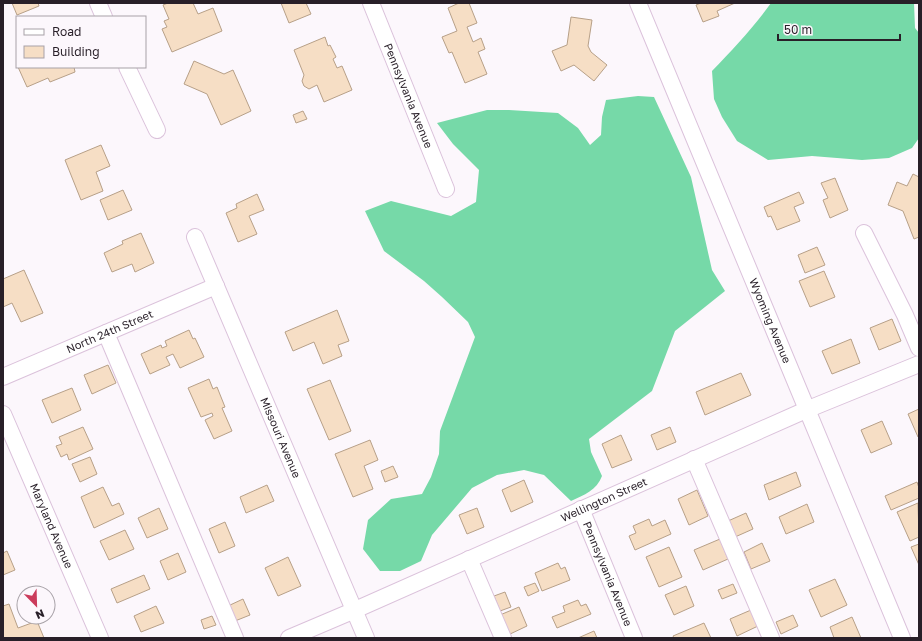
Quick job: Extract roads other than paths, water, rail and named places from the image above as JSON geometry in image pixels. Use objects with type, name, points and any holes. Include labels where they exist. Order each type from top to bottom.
[{"type":"street","points":[[98,3],[104,16]]},
{"type":"street","name":"Pennsylvania Avenue","points":[[371,3],[446,189]]},
{"type":"street","name":"Wyoming Avenue","points":[[638,3],[902,638]]},
{"type":"street","points":[[127,68],[157,130]]},
{"type":"street","points":[[864,233],[919,348]]},
{"type":"street","name":"Missouri Avenue","points":[[195,237],[366,638]]},
{"type":"street","name":"North 24th Street","points":[[3,377],[216,286]]},
{"type":"street","points":[[106,333],[235,638]]},
{"type":"street","name":"Wellington Street","points":[[289,638],[806,410],[919,364]]},
{"type":"street","name":"Maryland Avenue","points":[[3,414],[100,638]]},
{"type":"street","points":[[694,459],[771,638]]},
{"type":"street","name":"Pennsylvania Avenue","points":[[581,509],[634,638]]},
{"type":"street","points":[[469,559],[503,638]]}]
